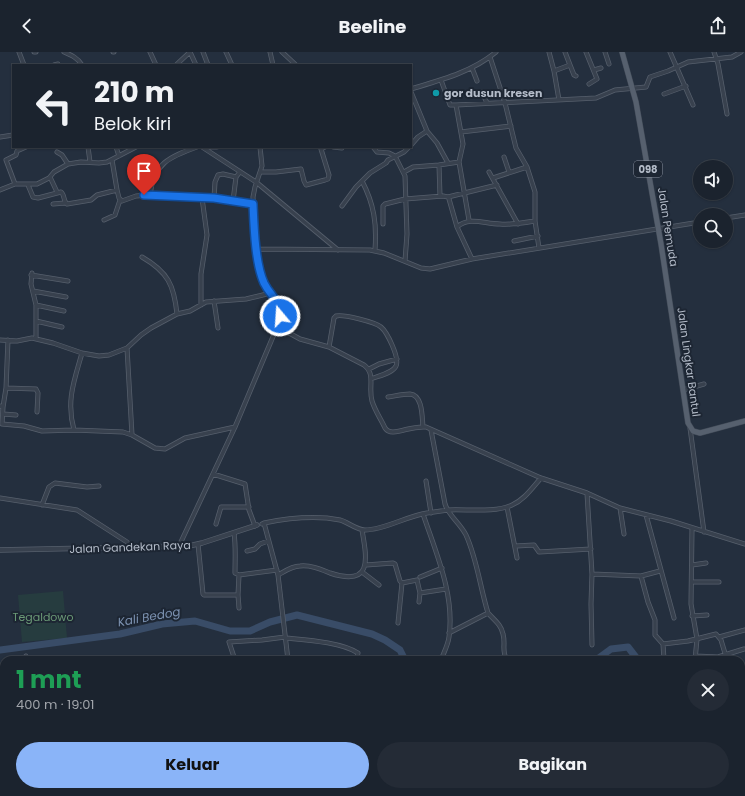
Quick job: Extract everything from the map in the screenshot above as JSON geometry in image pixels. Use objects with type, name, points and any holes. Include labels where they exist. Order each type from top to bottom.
[{"type":"main road","name":"Jalan Pemuda","points":[[622,52],[633,87],[668,288]]},
{"type":"main road","name":"Jalan Lingkar Bantul","points":[[668,288],[686,418],[690,428],[696,433],[706,432],[745,421]]},
{"type":"street","points":[[19,52],[24,64]]},
{"type":"street","points":[[64,52],[74,57],[81,64]]},
{"type":"street","points":[[150,52],[156,64]]},
{"type":"street","points":[[177,64],[190,52],[196,64]]},
{"type":"street","points":[[203,52],[208,64]]},
{"type":"street","points":[[226,52],[232,64]]},
{"type":"street","points":[[270,52],[273,64]]},
{"type":"street","points":[[282,52],[295,64]]},
{"type":"street","points":[[412,90],[472,68],[496,52]]},
{"type":"street","points":[[549,52],[559,100]]},
{"type":"street","points":[[565,52],[574,75],[576,76]]},
{"type":"street","points":[[586,52],[597,80],[589,84]]},
{"type":"street","points":[[605,52],[609,64]]},
{"type":"street","points":[[670,52],[678,67],[693,105]]},
{"type":"street","points":[[714,52],[727,114]]},
{"type":"street","points":[[441,80],[450,105],[593,98],[615,90],[633,87],[646,87],[650,77],[688,62],[732,57],[741,52]]},
{"type":"street","points":[[490,57],[505,102],[516,148],[527,167],[535,192],[535,221],[539,248]]},
{"type":"street","points":[[554,71],[570,65]]},
{"type":"street","points":[[472,68],[477,81]]},
{"type":"street","points":[[594,70],[601,68]]},
{"type":"street","points":[[664,94],[686,86]]},
{"type":"street","points":[[482,92],[487,103]]},
{"type":"street","points":[[412,93],[427,131],[437,143],[448,163]]},
{"type":"street","points":[[456,105],[462,144],[459,162],[469,220]]},
{"type":"street","points":[[461,132],[511,126]]},
{"type":"street","points":[[412,144],[418,137],[427,131]]},
{"type":"street","points":[[0,136],[12,134]]},
{"type":"street","points":[[15,184],[6,160],[16,155],[17,151],[24,148]]},
{"type":"street","points":[[88,148],[90,162]]},
{"type":"street","points":[[116,148],[119,156]]},
{"type":"street","points":[[0,190],[15,184],[36,184],[50,177],[54,172],[68,164],[90,162],[100,163],[112,160],[129,148]]},
{"type":"street","points":[[150,194],[153,178],[162,164],[171,158],[195,148]]},
{"type":"street","points":[[204,148],[256,182],[338,250]]},
{"type":"street","points":[[179,546],[235,428],[280,320],[280,309],[278,303],[261,274],[257,249],[253,204],[256,182],[261,172],[262,162],[260,148]]},
{"type":"street","points":[[261,172],[301,169],[306,185],[325,180],[328,178],[328,175],[321,149],[324,148]]},
{"type":"street","points":[[374,148],[377,152],[389,153],[396,156],[404,172],[406,183],[405,261]]},
{"type":"street","points":[[342,206],[362,180],[373,170],[408,148]]},
{"type":"street","points":[[56,152],[62,155],[68,164]]},
{"type":"street","points":[[504,156],[509,172]]},
{"type":"street","points":[[104,220],[115,215],[120,200],[112,160]]},
{"type":"street","points":[[404,172],[416,167],[459,162]]},
{"type":"street","points":[[439,165],[440,196]]},
{"type":"street","points":[[493,178],[527,167]]},
{"type":"street","points":[[233,202],[236,177],[240,172]]},
{"type":"street","points":[[490,172],[518,224]]},
{"type":"street","points":[[214,198],[217,175],[223,174],[236,177]]},
{"type":"street","points":[[50,177],[57,192]]},
{"type":"street","points":[[362,180],[372,202],[376,235],[375,250]]},
{"type":"street","points":[[28,185],[32,195],[36,198],[57,192],[63,193],[65,203]]},
{"type":"street","points":[[383,224],[384,205],[406,199],[440,196],[448,197],[497,185]]},
{"type":"street","points":[[53,204],[68,204],[91,200],[97,195],[117,190]]},
{"type":"street","points":[[120,200],[123,201],[136,196],[150,194],[214,198],[253,204]]},
{"type":"street","points":[[448,197],[457,227],[472,259]]},
{"type":"street","points":[[201,305],[201,274],[207,235],[202,198]]},
{"type":"street","points":[[733,217],[745,215]]},
{"type":"street","points":[[457,227],[469,220],[492,224],[518,224],[535,221]]},
{"type":"street","points":[[257,249],[375,250],[421,268],[430,269],[472,259],[693,223]]},
{"type":"street","points":[[514,241],[538,236]]},
{"type":"street","points":[[142,257],[159,269],[171,285],[175,295],[177,314]]},
{"type":"street","points":[[36,339],[36,305],[31,284],[32,274],[68,281]]},
{"type":"street","points":[[33,291],[66,297]]},
{"type":"street","points":[[0,340],[36,339],[82,353],[99,356],[109,355],[127,348],[141,334],[177,314],[190,311],[206,302],[246,299],[271,293]]},
{"type":"street","points":[[214,301],[218,328]]},
{"type":"street","points":[[36,305],[64,311]]},
{"type":"street","points":[[329,347],[334,317],[337,315],[380,326],[391,343],[396,359],[396,368],[372,379]]},
{"type":"street","points":[[36,321],[62,327]]},
{"type":"street","points":[[278,327],[300,339],[329,347],[369,369],[372,379],[370,389],[372,400],[387,430],[393,432],[423,427],[541,478],[587,493],[620,508],[671,521],[692,529],[745,544]]},
{"type":"street","points":[[8,340],[6,388],[2,406],[1,424],[24,426],[42,431],[74,430],[123,432],[132,435],[154,448],[165,449],[185,438],[235,428]]},
{"type":"street","points":[[127,348],[132,435]]},
{"type":"street","points":[[74,430],[71,418],[72,389],[82,353]]},
{"type":"street","points":[[369,369],[383,362],[396,359]]},
{"type":"street","points":[[683,390],[704,384]]},
{"type":"street","points":[[6,388],[36,389],[38,393],[37,412]]},
{"type":"street","points":[[388,397],[410,394],[415,396],[420,403],[423,427]]},
{"type":"street","points":[[2,414],[16,415]]},
{"type":"street","points":[[690,428],[704,532]]},
{"type":"street","points":[[431,430],[443,498],[447,510],[461,526],[472,549],[488,613],[494,617],[502,630],[504,640],[503,652],[505,656]]},
{"type":"street","points":[[692,442],[696,433]]},
{"type":"street","points":[[213,474],[245,484],[249,508],[256,526]]},
{"type":"street","points":[[288,656],[277,573],[263,523],[295,518],[326,518],[345,522],[362,530],[376,528],[423,514],[447,510],[507,507],[523,498],[541,478]]},
{"type":"street","points":[[426,481],[431,513]]},
{"type":"street","points":[[42,505],[49,487],[55,483],[87,487],[99,486]]},
{"type":"street","points":[[587,493],[592,574],[592,645]]},
{"type":"street","points":[[0,498],[77,510],[127,542],[132,548]]},
{"type":"street","points":[[507,507],[516,546],[517,558]]},
{"type":"street","points":[[216,524],[221,508],[249,508]]},
{"type":"street","points":[[620,508],[624,534]]},
{"type":"street","points":[[423,514],[442,568],[446,589],[449,614],[449,633],[443,656]]},
{"type":"street","points":[[646,515],[674,618]]},
{"type":"street","name":"Jalan Gandekan Raya","points":[[0,550],[179,546],[198,544],[256,526]]},
{"type":"street","points":[[692,529],[692,582],[690,604],[697,639],[695,656]]},
{"type":"street","points":[[234,533],[236,551],[234,556],[235,573],[239,575],[277,573],[301,566],[313,567],[346,576],[354,576],[362,572],[366,565],[366,553],[362,530]]},
{"type":"street","points":[[247,551],[255,549],[260,544],[268,541]]},
{"type":"street","points":[[198,544],[203,594],[238,595]]},
{"type":"street","points":[[516,546],[534,545],[540,552],[591,549]]},
{"type":"street","points":[[366,565],[394,563],[400,582],[402,583],[398,623]]},
{"type":"street","points":[[692,565],[706,563]]},
{"type":"street","points":[[420,577],[442,568]]},
{"type":"street","points":[[592,574],[641,576],[660,571]]},
{"type":"street","points":[[362,572],[379,585]]},
{"type":"street","points":[[239,575],[239,608]]},
{"type":"street","points":[[641,576],[648,602],[655,620],[655,635],[664,644],[664,656]]},
{"type":"street","points":[[402,583],[417,580],[420,594],[419,602]]},
{"type":"street","points":[[692,582],[719,582]]},
{"type":"street","points":[[420,594],[446,589]]},
{"type":"street","points":[[449,633],[488,613]]},
{"type":"street","points":[[692,616],[707,615]]},
{"type":"street","points":[[719,637],[745,630]]},
{"type":"street","points":[[664,644],[697,639],[714,634],[719,637],[726,655]]},
{"type":"street","points":[[234,656],[229,642],[286,638],[344,647],[358,653],[357,656]]},
{"type":"street","points":[[722,656],[744,650]]},
{"type":"green space","name":"Tegaldowo","points":[[63,591],[67,638],[22,642],[18,595]]},
{"type":"waterway","name":"Kali Bedog","points":[[0,650],[120,634],[162,624],[195,621],[230,631],[250,631],[270,622],[297,615],[372,634],[385,640],[400,650],[403,656]]},
{"type":"waterway","name":"Kali Bedog","points":[[601,656],[611,649],[628,647],[635,656]]},
{"type":"place","name":"gor dusun kresen","points":[[436,93]]},
{"type":"route","points":[[144,195],[150,194],[214,198],[253,204],[255,238],[261,274],[264,283],[278,303],[280,316]]}]
